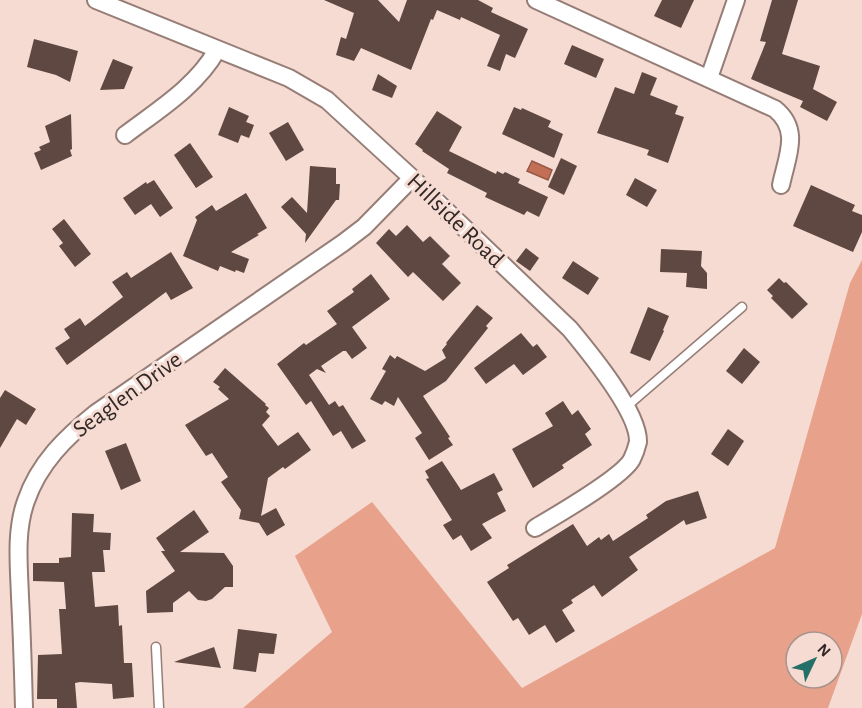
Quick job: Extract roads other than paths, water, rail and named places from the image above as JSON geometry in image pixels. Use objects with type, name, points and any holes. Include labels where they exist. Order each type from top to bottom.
[{"type":"street","name":"Hillside Road","points":[[96,0],[131,6],[217,50],[305,86],[327,100],[570,329],[594,359],[632,418],[638,442],[632,461],[614,477],[535,528]]},
{"type":"street","points":[[536,0],[775,109],[790,126],[790,140],[781,185]]},
{"type":"street","points":[[709,78],[736,0]]},
{"type":"street","points":[[125,135],[194,81],[207,68],[217,50]]},
{"type":"street","name":"Seaglen Drive","points":[[24,708],[19,545],[25,503],[35,479],[53,452],[75,429],[96,413],[364,227],[412,178]]},
{"type":"lane","points":[[625,407],[742,307]]},
{"type":"lane","points":[[156,647],[159,708]]}]
